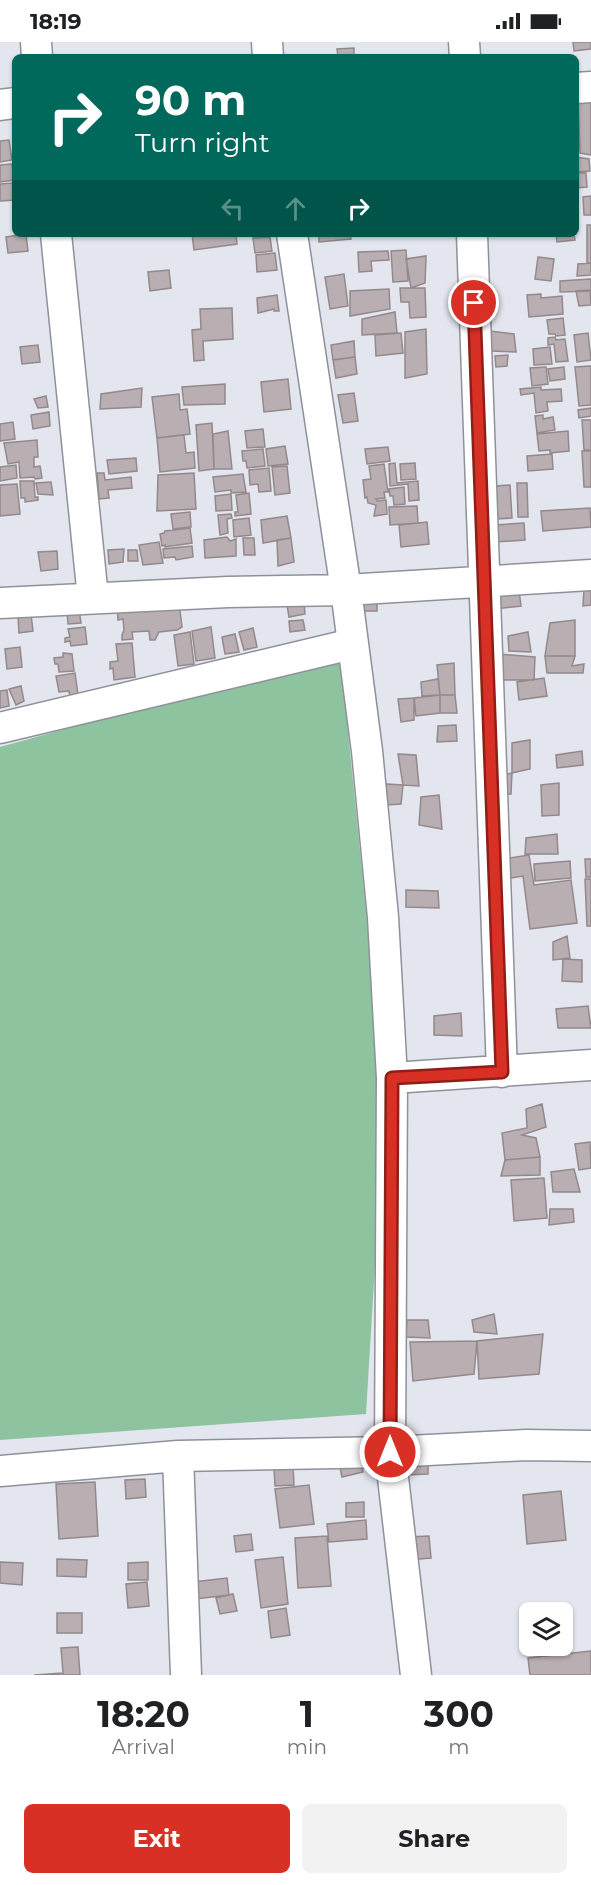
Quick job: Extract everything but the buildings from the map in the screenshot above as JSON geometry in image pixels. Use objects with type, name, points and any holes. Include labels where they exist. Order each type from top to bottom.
[{"type":"street","points":[[56,237],[93,598]]},
{"type":"street","points":[[292,237],[346,590],[367,751],[383,917],[392,1078],[390,1452],[416,1675]]},
{"type":"street","points":[[472,237],[502,1072]]},
{"type":"street","points":[[0,603],[228,591],[346,590],[591,575]]},
{"type":"street","points":[[0,728],[97,703],[352,644]]},
{"type":"street","points":[[392,1078],[591,1065]]},
{"type":"street","points":[[0,1471],[178,1456],[390,1452],[526,1445],[591,1446]]},
{"type":"street","points":[[178,1456],[186,1675]]},
{"type":"green space","points":[[340,653],[385,1098],[366,1414],[0,1440],[0,747]]},
{"type":"route","points":[[390,1452],[392,1078],[502,1072],[474,303]]}]
